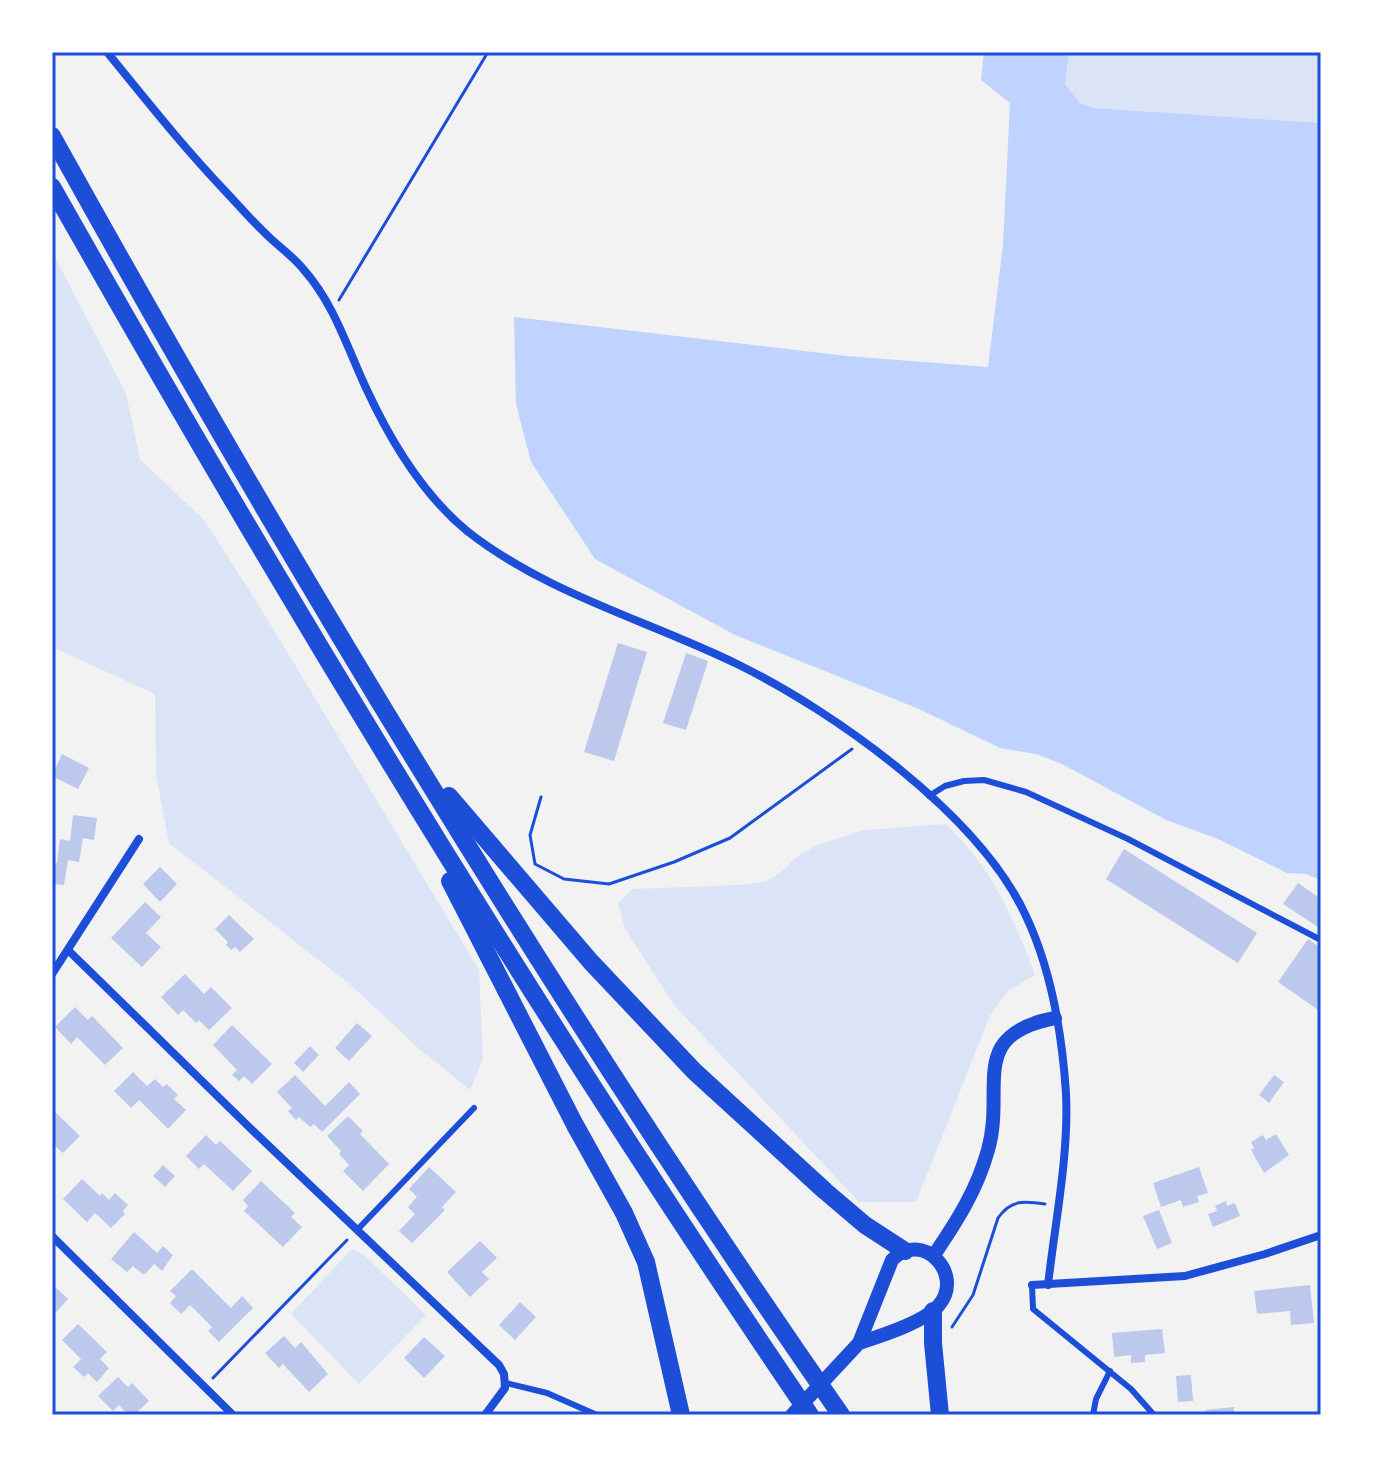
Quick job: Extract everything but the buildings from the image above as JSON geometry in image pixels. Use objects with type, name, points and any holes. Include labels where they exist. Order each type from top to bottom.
[{"type":"highway","points":[[52,136],[200,398],[410,751],[627,1094],[841,1415]]},
{"type":"highway","points":[[52,187],[180,412],[389,762],[576,1059],[810,1415]]},
{"type":"highway","points":[[410,751],[591,962],[694,1071],[825,1191],[865,1225],[905,1251]]},
{"type":"highway","points":[[389,762],[575,1125],[624,1213],[646,1262],[681,1415]]},
{"type":"highway","points":[[933,1311],[940,1415]]},
{"type":"street","points":[[107,52],[188,152],[304,269],[333,310],[367,392],[418,481],[466,530],[532,574],[617,614],[739,665],[802,701],[861,741],[929,796],[988,855],[1024,911],[1045,964],[1066,1091],[1066,1120],[1048,1285]]},
{"type":"street","points":[[52,974],[139,839]]},
{"type":"street","points":[[69,951],[499,1365],[505,1388],[485,1415]]},
{"type":"street","points":[[934,1255],[968,1203],[990,1145],[994,1116],[993,1069],[999,1050],[1012,1033],[1055,1018]]},
{"type":"street","points":[[1032,1285],[1185,1276],[1321,1235]]},
{"type":"street","points":[[52,1236],[233,1415]]},
{"type":"street","points":[[792,1415],[859,1343],[892,1260],[905,1251],[919,1250],[934,1255],[944,1270],[946,1289],[944,1298],[933,1311],[859,1343]]},
{"type":"lane","points":[[929,796],[945,786],[984,780],[1026,792],[1128,839],[1321,940]]},
{"type":"lane","points":[[358,1229],[474,1108]]},
{"type":"lane","points":[[1032,1285],[1033,1309],[1131,1389],[1154,1415]]},
{"type":"lane","points":[[1093,1415],[1096,1399],[1110,1371]]},
{"type":"lane","points":[[506,1383],[547,1393],[597,1415]]},
{"type":"path","points":[[333,310],[488,52]]},
{"type":"path","points":[[541,797],[530,835],[535,864],[564,879],[609,884],[674,862],[730,838],[830,767],[861,741]]},
{"type":"path","points":[[933,1332],[950,1330],[973,1295],[998,1218],[1004,1210],[1019,1201],[1056,1207]]},
{"type":"path","points":[[205,1387],[358,1229]]},
{"type":"shaded area","points":[[1069,52],[1321,52],[1321,123],[1094,108],[1080,103],[1065,84]]},
{"type":"shaded area","points":[[52,252],[126,393],[140,459],[205,521],[479,970],[483,1058],[470,1090],[417,1047],[353,987],[169,843],[156,775],[155,694],[52,647]]},
{"type":"shaded area","points":[[946,824],[977,859],[1000,894],[1035,975],[1008,991],[990,1016],[916,1202],[859,1202],[674,1005],[624,927],[618,903],[633,889],[767,881],[796,857],[817,845],[865,830]]},
{"type":"shaded area","points":[[352,1249],[364,1255],[426,1315],[359,1384],[291,1314]]},
{"type":"water","points":[[984,52],[1069,52],[1065,84],[1080,103],[1094,108],[1321,123],[1321,880],[1306,874],[1287,873],[1218,839],[1166,820],[1062,764],[1036,754],[1000,748],[919,709],[735,635],[595,559],[531,462],[516,404],[514,317],[847,356],[988,367],[1003,245],[1010,103],[981,80]]}]
